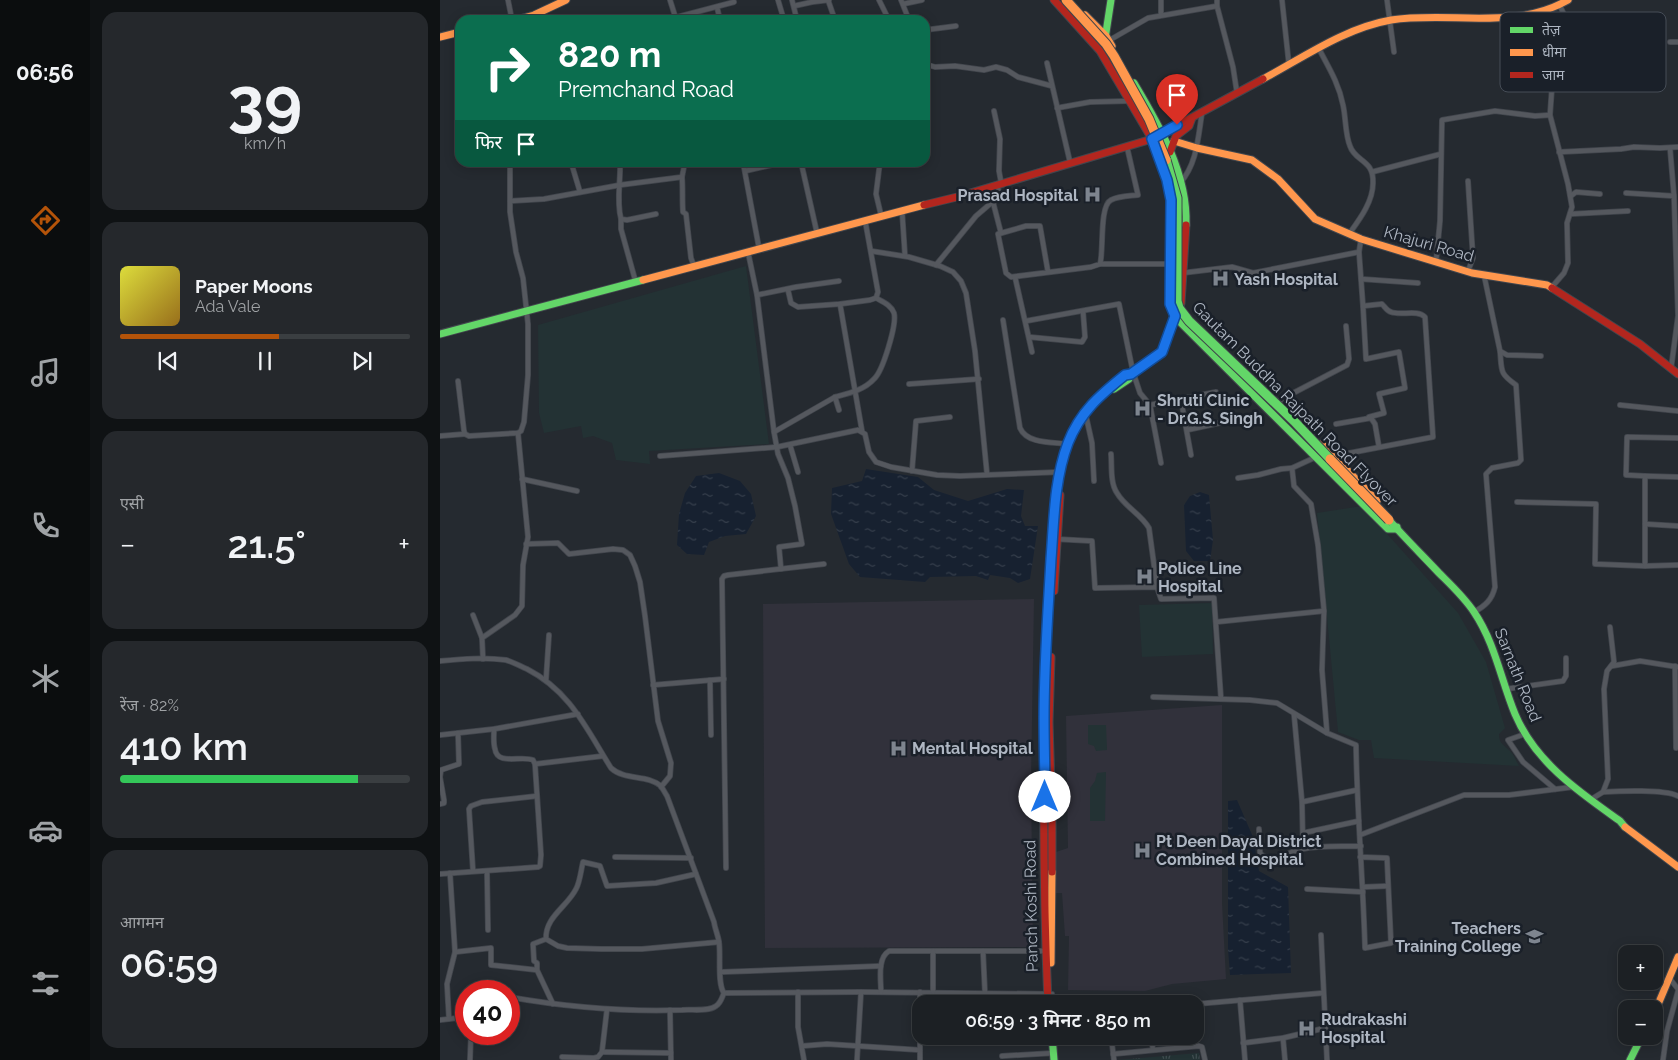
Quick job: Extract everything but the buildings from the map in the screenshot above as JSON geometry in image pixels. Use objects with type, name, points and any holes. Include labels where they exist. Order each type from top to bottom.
[{"type":"main road","points":[[539,15],[566,0]]},
{"type":"main road","points":[[1054,0],[1100,51],[1152,139],[1171,200],[1170,304],[1175,316],[1388,529],[1397,529],[1396,522],[1334,456],[1186,312],[1181,303]]},
{"type":"main road","name":"Gautam Buddha Rajpath Road Flyover","points":[[1066,0],[1106,44],[1114,56],[1149,119],[1166,159],[1177,198],[1177,291],[1179,308],[1189,321],[1300,427],[1397,529]]},
{"type":"main road","name":"Panch Koshi Road","points":[[1050,994],[1046,951],[1044,717],[1055,539],[1055,504],[1060,472],[1075,427],[1088,408],[1125,375],[1132,373],[1162,352],[1181,303],[1186,216],[1184,192],[1163,133],[1107,38],[1070,0]]},
{"type":"main road","points":[[1100,51],[1107,38],[1111,0]]},
{"type":"main road","points":[[1542,12],[1574,0]]},
{"type":"main road","points":[[440,334],[902,210],[957,197],[1152,139],[1352,32],[1412,19],[1500,16]]},
{"type":"main road","points":[[440,37],[455,33]]},
{"type":"main road","points":[[1170,152],[1174,141],[1180,132],[1189,126],[1192,118]]},
{"type":"main road","name":"Khajuri Road","points":[[1174,141],[1252,160],[1278,179],[1315,219],[1361,239],[1468,272],[1547,285],[1640,344],[1674,372]]},
{"type":"main road","points":[[1050,994],[1052,615],[1055,539],[1061,492],[1064,473],[1078,431],[1086,416],[1098,402],[1128,379],[1132,373]]},
{"type":"main road","name":"Sarnath Road","points":[[1397,529],[1474,612],[1496,656],[1516,716],[1525,734],[1546,762],[1573,787],[1678,867]]},
{"type":"main road","name":"Sarnath Road","points":[[1620,821],[1627,821],[1678,859]]},
{"type":"main road","points":[[1660,1000],[1678,957]]},
{"type":"main road","points":[[1053,1045],[1055,1058]]},
{"type":"main road","points":[[1055,1058],[1056,1045]]},
{"type":"main road","points":[[1630,1060],[1638,1045]]},
{"type":"street","points":[[508,0],[512,15]]},
{"type":"street","points":[[670,0],[675,15]]},
{"type":"street","points":[[778,0],[782,15]]},
{"type":"street","points":[[792,0],[796,15]]},
{"type":"street","points":[[794,6],[812,1],[829,0],[834,15]]},
{"type":"street","points":[[879,0],[886,15]]},
{"type":"street","points":[[907,15],[902,2],[922,0]]},
{"type":"street","points":[[1161,0],[1161,15]]},
{"type":"street","points":[[1217,0],[1233,67],[1237,93]]},
{"type":"street","points":[[1282,0],[1289,65]]},
{"type":"street","points":[[1387,0],[1394,52]]},
{"type":"street","points":[[690,15],[734,2]]},
{"type":"street","points":[[1107,38],[1140,21],[1161,15],[1217,6]]},
{"type":"street","points":[[717,7],[719,15]]},
{"type":"street","points":[[930,29],[956,26]]},
{"type":"street","points":[[1670,42],[1678,42]]},
{"type":"street","points":[[1318,49],[1338,85],[1350,148],[1368,165],[1372,172],[1373,184],[1370,198],[1349,234]]},
{"type":"street","points":[[1047,63],[1071,163]]},
{"type":"street","points":[[930,65],[955,66],[984,70],[996,67],[1007,70],[1018,77],[1052,86]]},
{"type":"street","points":[[1551,92],[1550,115],[1572,206],[1567,228],[1568,263],[1564,273],[1551,288]]},
{"type":"street","points":[[1058,108],[1090,102],[1129,101]]},
{"type":"street","points":[[936,265],[976,216],[997,198],[1000,139],[994,111]]},
{"type":"street","points":[[1168,187],[1181,183],[1190,171],[1197,148],[1202,112]]},
{"type":"street","points":[[1436,262],[1440,221],[1442,121],[1444,119],[1495,112],[1535,116],[1550,115]]},
{"type":"street","points":[[1100,264],[1103,251],[1104,210],[1107,203],[1119,197],[1138,195],[1127,147]]},
{"type":"street","points":[[1559,152],[1634,147],[1678,147]]},
{"type":"street","points":[[1670,148],[1677,228],[1678,278],[1678,315],[1674,372]]},
{"type":"street","points":[[1372,172],[1442,154]]},
{"type":"street","points":[[440,436],[518,433],[523,428],[528,375],[528,324],[525,289],[516,252],[510,201],[510,167]]},
{"type":"street","points":[[572,167],[580,192]]},
{"type":"street","points":[[620,167],[619,205],[621,229],[636,282]]},
{"type":"street","points":[[684,167],[681,196],[683,212],[686,214],[691,258],[694,266]]},
{"type":"street","points":[[744,167],[760,248]]},
{"type":"street","points":[[744,171],[762,167]]},
{"type":"street","points":[[802,167],[817,234]]},
{"type":"street","points":[[879,167],[876,194],[881,216]]},
{"type":"street","points":[[510,201],[544,199],[620,185],[682,177]]},
{"type":"street","points":[[1468,181],[1473,258],[1468,272]]},
{"type":"street","points":[[1571,196],[1576,192],[1600,194]]},
{"type":"street","points":[[1626,193],[1674,196]]},
{"type":"street","points":[[993,202],[1001,233]]},
{"type":"street","points":[[902,210],[905,256]]},
{"type":"street","points":[[1570,214],[1628,210]]},
{"type":"street","points":[[621,219],[627,220],[656,214]]},
{"type":"street","points":[[865,220],[878,292],[876,298]]},
{"type":"street","points":[[1048,272],[1040,226],[1026,226],[998,234],[1008,276],[1048,272],[1100,264],[1170,268],[1183,273],[1232,267],[1254,273],[1359,252]]},
{"type":"street","points":[[1336,424],[1384,413],[1379,394],[1406,388],[1399,352],[1366,359],[1360,279],[1359,252],[1361,239]]},
{"type":"street","points":[[748,251],[757,295],[774,432],[795,506],[802,544],[779,547],[780,568]]},
{"type":"street","points":[[870,251],[905,256],[936,265],[953,272],[961,281],[966,293],[979,379],[987,474]]},
{"type":"street","points":[[1474,612],[1484,607],[1493,597],[1495,587],[1486,474],[1492,468],[1521,462],[1516,385],[1504,377],[1502,372],[1500,351],[1484,275]]},
{"type":"street","points":[[1015,276],[1032,352]]},
{"type":"street","points":[[1360,279],[1418,283]]},
{"type":"street","points":[[757,295],[839,281]]},
{"type":"street","points":[[774,432],[835,397],[867,386],[876,378],[890,344],[894,318],[894,312],[889,305],[876,298],[798,308],[791,303],[788,290]]},
{"type":"street","points":[[840,304],[862,431],[866,438],[869,452],[876,462],[912,471],[960,476],[1060,472]]},
{"type":"street","points":[[1026,321],[1118,304],[1132,373],[1140,392],[1150,405],[1160,463]]},
{"type":"street","points":[[1238,478],[1292,468],[1316,457],[1334,456],[1433,437],[1425,319],[1422,314],[1390,312],[1383,304],[1363,306]]},
{"type":"street","points":[[1029,337],[1082,342],[1085,337],[1083,311]]},
{"type":"street","points":[[1003,320],[1019,420],[1023,434],[1031,439],[1068,444]]},
{"type":"street","points":[[1278,401],[1346,365],[1349,358],[1346,326]]},
{"type":"street","points":[[1500,351],[1507,355],[1541,356]]},
{"type":"street","points":[[909,384],[979,379]]},
{"type":"street","points":[[458,381],[464,431],[466,434]]},
{"type":"street","points":[[1150,405],[1216,392]]},
{"type":"street","points":[[835,397],[839,410]]},
{"type":"street","points":[[1181,400],[1191,455]]},
{"type":"street","points":[[1620,405],[1678,411]]},
{"type":"street","points":[[1086,416],[1092,443],[1094,481]]},
{"type":"street","points":[[912,471],[916,421],[950,417]]},
{"type":"street","points":[[1369,417],[1374,421],[1379,448]]},
{"type":"street","points":[[1187,430],[1238,419]]},
{"type":"street","points":[[660,456],[777,447],[850,430],[862,431]]},
{"type":"street","points":[[482,638],[515,615],[522,606],[523,565],[527,525],[518,433]]},
{"type":"street","points":[[1678,438],[1626,436],[1626,475],[1678,477]]},
{"type":"street","points":[[790,445],[798,472]]},
{"type":"street","points":[[1111,454],[1113,481],[1117,494],[1149,528],[1157,587],[1161,599],[1214,598],[1221,700]]},
{"type":"street","points":[[1292,468],[1294,486],[1311,504],[1318,545],[1324,611],[1322,670],[1327,733]]},
{"type":"street","points":[[1645,476],[1645,566]]},
{"type":"street","points":[[522,479],[577,491]]},
{"type":"street","points":[[1517,502],[1596,504],[1595,564],[1678,565]]},
{"type":"street","points":[[1645,524],[1678,526]]},
{"type":"street","points":[[1055,539],[1092,541],[1095,588],[1157,587]]},
{"type":"street","points":[[526,544],[558,543],[570,554],[613,549],[624,550],[630,555],[640,582],[658,721],[671,763],[670,776],[661,787]]},
{"type":"street","points":[[726,868],[722,579],[728,575],[824,564]]},
{"type":"street","points":[[1216,622],[1324,611]]},
{"type":"street","points":[[472,615],[482,638],[483,659]]},
{"type":"street","points":[[1603,792],[1608,779],[1604,689],[1607,672],[1614,662],[1610,627]]},
{"type":"street","points":[[546,680],[549,635]]},
{"type":"street","points":[[440,661],[465,658],[512,662],[546,680],[561,693],[578,714],[611,768],[623,775],[653,782],[661,787],[668,796],[714,922],[719,942],[720,984],[724,993],[720,1002],[708,1009],[607,1009],[520,999]]},
{"type":"street","points":[[1506,689],[1563,681],[1566,676],[1566,658]]},
{"type":"street","points":[[1611,666],[1640,661],[1676,666],[1676,748]]},
{"type":"street","points":[[653,685],[724,679]]},
{"type":"street","points":[[710,680],[711,735]]},
{"type":"street","points":[[1153,697],[1250,700],[1277,703],[1327,733],[1356,744],[1357,790],[1361,846],[1360,858],[1365,948],[1391,943],[1387,858],[1360,858]]},
{"type":"street","points":[[440,735],[494,729],[578,714]]},
{"type":"street","points":[[1294,714],[1302,802],[1303,848]]},
{"type":"street","points":[[440,874],[540,866],[541,855],[535,764],[533,760],[527,758],[503,759],[496,755],[494,749],[494,729]]},
{"type":"street","points":[[440,804],[444,803],[440,777],[441,770],[458,764],[458,733]]},
{"type":"street","points":[[1525,734],[1508,740],[1523,762],[1555,789]]},
{"type":"street","points":[[535,764],[603,756]]},
{"type":"street","points":[[1360,836],[1464,795],[1509,795],[1573,787]]},
{"type":"street","points":[[1302,802],[1357,790]]},
{"type":"street","points":[[1590,800],[1603,792],[1657,792],[1678,796]]},
{"type":"street","points":[[473,872],[469,809],[471,806],[482,802],[537,796]]},
{"type":"street","points":[[1303,833],[1359,821]]},
{"type":"street","points":[[1259,829],[1260,850],[1264,857],[1284,857],[1303,848],[1361,846]]},
{"type":"street","points":[[615,857],[691,858]]},
{"type":"street","points":[[546,940],[546,931],[559,909],[576,889],[583,862],[600,866],[607,886],[656,882],[696,874]]},
{"type":"street","points":[[487,871],[488,930]]},
{"type":"street","points":[[449,1019],[447,984],[454,952],[450,873]]},
{"type":"street","points":[[1307,889],[1363,889],[1388,886]]},
{"type":"street","points":[[1321,935],[1327,1060]]},
{"type":"street","points":[[553,1004],[537,970],[537,963],[534,961],[533,944],[546,940],[567,948],[642,949],[719,942]]},
{"type":"street","points":[[454,952],[491,948],[491,965],[537,970]]},
{"type":"street","points":[[880,992],[881,966],[885,953],[889,951],[1046,951]]},
{"type":"street","points":[[933,992],[934,951]]},
{"type":"street","points":[[983,951],[985,994]]},
{"type":"street","points":[[721,972],[881,966]]},
{"type":"street","points":[[1663,1060],[1666,1031],[1678,990],[1670,979]]},
{"type":"street","points":[[796,1060],[804,1060],[798,1027],[798,992]]},
{"type":"street","points":[[857,1060],[861,992]]},
{"type":"street","points":[[724,993],[933,992],[1050,994]]},
{"type":"street","points":[[1204,1003],[1323,993]]},
{"type":"street","points":[[1240,1000],[1245,1060]]},
{"type":"street","points":[[562,1057],[598,1057],[602,1052],[607,1009]]},
{"type":"street","points":[[670,1010],[671,1060]]},
{"type":"street","points":[[440,1020],[455,1018]]},
{"type":"street","points":[[1243,1043],[1283,1038],[1325,1028]]},
{"type":"street","points":[[1283,1038],[1285,1060]]},
{"type":"street","points":[[802,1046],[827,1044],[920,1050]]},
{"type":"street","points":[[470,1060],[471,1045]]},
{"type":"street","points":[[920,1045],[920,1060]]},
{"type":"street","points":[[1112,1045],[1114,1060]]},
{"type":"street","points":[[1152,1045],[1153,1050]]},
{"type":"street","points":[[1113,1054],[1199,1046],[1204,1051],[1205,1060]]},
{"type":"street","points":[[602,1052],[671,1053]]},
{"type":"street","points":[[1002,1056],[1055,1058]]},
{"type":"shaded area","name":"Mental Hospital","points":[[1034,599],[1031,781],[1033,947],[765,948],[763,604]]},
{"type":"shaded area","name":"Pt Deen Dayal District Combined Hospital","points":[[1222,705],[1222,903],[1226,979],[1172,984],[1145,991],[1068,990],[1069,936],[1065,936],[1062,893],[1056,893],[1056,852],[1068,848],[1066,716]]},
{"type":"green space","points":[[746,266],[769,444],[649,451],[650,464],[616,460],[612,443],[593,436],[583,438],[581,426],[544,433],[539,413],[538,325]]},
{"type":"green space","points":[[1362,506],[1458,613],[1486,662],[1505,728],[1499,734],[1500,740],[1519,766],[1374,758],[1371,740],[1359,740],[1338,732],[1317,513]]},
{"type":"green space","points":[[1212,603],[1213,654],[1142,657],[1139,605]]},
{"type":"green space","points":[[1088,725],[1106,725],[1107,750],[1096,751],[1094,746],[1088,744]]},
{"type":"green space","points":[[1106,772],[1105,821],[1090,821],[1090,788],[1095,781],[1097,773]]},
{"type":"green space","points":[[1199,1053],[1200,1060],[1118,1060]]},
{"type":"water","points":[[866,469],[918,477],[934,490],[968,501],[1007,489],[1024,490],[1021,516],[1025,526],[1038,526],[1030,579],[1018,583],[1010,578],[990,575],[988,580],[976,576],[930,577],[925,582],[860,577],[849,564],[831,514],[832,488],[862,481]]},
{"type":"water","points":[[719,473],[740,481],[751,494],[756,516],[746,534],[725,536],[709,542],[704,555],[687,554],[677,545],[679,514],[685,493],[696,476]]},
{"type":"water","points":[[1200,492],[1209,495],[1213,540],[1210,561],[1194,561],[1186,551],[1184,505],[1190,496]]},
{"type":"water","points":[[1237,800],[1253,837],[1259,871],[1288,887],[1291,973],[1230,975],[1228,949],[1228,801]]},
{"type":"traffic: fast","points":[[1105,39],[1111,0]]},
{"type":"traffic: fast","points":[[1134,83],[1162,133],[1177,169],[1182,187],[1186,225]]},
{"type":"traffic: fast","points":[[1166,160],[1177,198],[1177,301],[1179,308],[1189,321],[1294,421],[1330,459]]},
{"type":"traffic: fast","points":[[1171,228],[1170,304],[1175,317],[1388,529],[1397,529],[1397,527]]},
{"type":"traffic: fast","points":[[440,334],[643,280]]},
{"type":"traffic: fast","points":[[1114,389],[1129,379],[1131,374]]},
{"type":"traffic: fast","points":[[1047,650],[1055,505],[1060,468],[1067,444],[1076,425],[1099,397]]},
{"type":"traffic: fast","points":[[1389,520],[1457,591],[1474,612],[1493,649],[1515,714],[1534,747],[1560,775],[1620,821],[1625,827]]},
{"type":"traffic: fast","points":[[1053,1045],[1054,1060]]},
{"type":"traffic: fast","points":[[1630,1060],[1638,1045]]},
{"type":"traffic: slow","points":[[534,15],[566,0]]},
{"type":"traffic: slow","points":[[1066,0],[1106,44],[1114,56],[1149,119],[1166,160]]},
{"type":"traffic: slow","points":[[1537,12],[1568,0]]},
{"type":"traffic: slow","points":[[1085,15],[1106,36],[1112,46]]},
{"type":"traffic: slow","points":[[1263,79],[1341,36],[1374,24],[1413,18],[1500,18]]},
{"type":"traffic: slow","points":[[440,37],[455,33]]},
{"type":"traffic: slow","points":[[1174,141],[1252,160],[1278,179],[1315,219],[1361,239],[1472,273],[1547,285],[1552,288]]},
{"type":"traffic: slow","points":[[643,280],[924,205]]},
{"type":"traffic: slow","points":[[1322,444],[1377,501]]},
{"type":"traffic: slow","points":[[1330,459],[1389,520]]},
{"type":"traffic: slow","points":[[1625,827],[1678,867]]},
{"type":"traffic: slow","points":[[1051,963],[1052,872]]},
{"type":"traffic: slow","points":[[1660,1000],[1678,957]]},
{"type":"traffic: jam","points":[[1054,0],[1100,51],[1152,139],[1167,180],[1171,200],[1171,228]]},
{"type":"traffic: jam","points":[[924,205],[1152,139],[1263,79]]},
{"type":"traffic: jam","points":[[1170,152],[1176,136],[1189,126],[1192,118]]},
{"type":"traffic: jam","points":[[1099,397],[1125,375],[1131,374],[1162,352],[1181,303],[1186,225]]},
{"type":"traffic: jam","points":[[1552,288],[1640,344],[1678,374]]},
{"type":"traffic: jam","points":[[1054,591],[1060,495]]},
{"type":"traffic: jam","points":[[1047,650],[1044,738],[1044,827],[1048,995]]},
{"type":"traffic: jam","points":[[1051,657],[1049,722],[1052,872]]},
{"type":"place","name":"Prasad Hospital","points":[[1092,195]]},
{"type":"place","name":"Yash Hospital","points":[[1220,279]]},
{"type":"place","name":"Shruti Clinic - Dr.G.S. Singh","points":[[1143,409]]},
{"type":"place","name":"Police Line Hospital","points":[[1144,577]]},
{"type":"place","name":"Mental Hospital","points":[[898,748]]},
{"type":"place","name":"Pt Deen Dayal District Combined Hospital","points":[[1142,850]]},
{"type":"place","name":"Teachers Training College","points":[[1535,937]]},
{"type":"place","name":"Rudrakashi Hospital","points":[[1307,1028]]},
{"type":"route","points":[[1045,797],[1044,717],[1049,597],[1055,504],[1060,472],[1068,444],[1081,417],[1099,396],[1125,375],[1131,374],[1162,352],[1172,326],[1175,316],[1170,304],[1171,200],[1167,180],[1152,139],[1177,125]]}]
